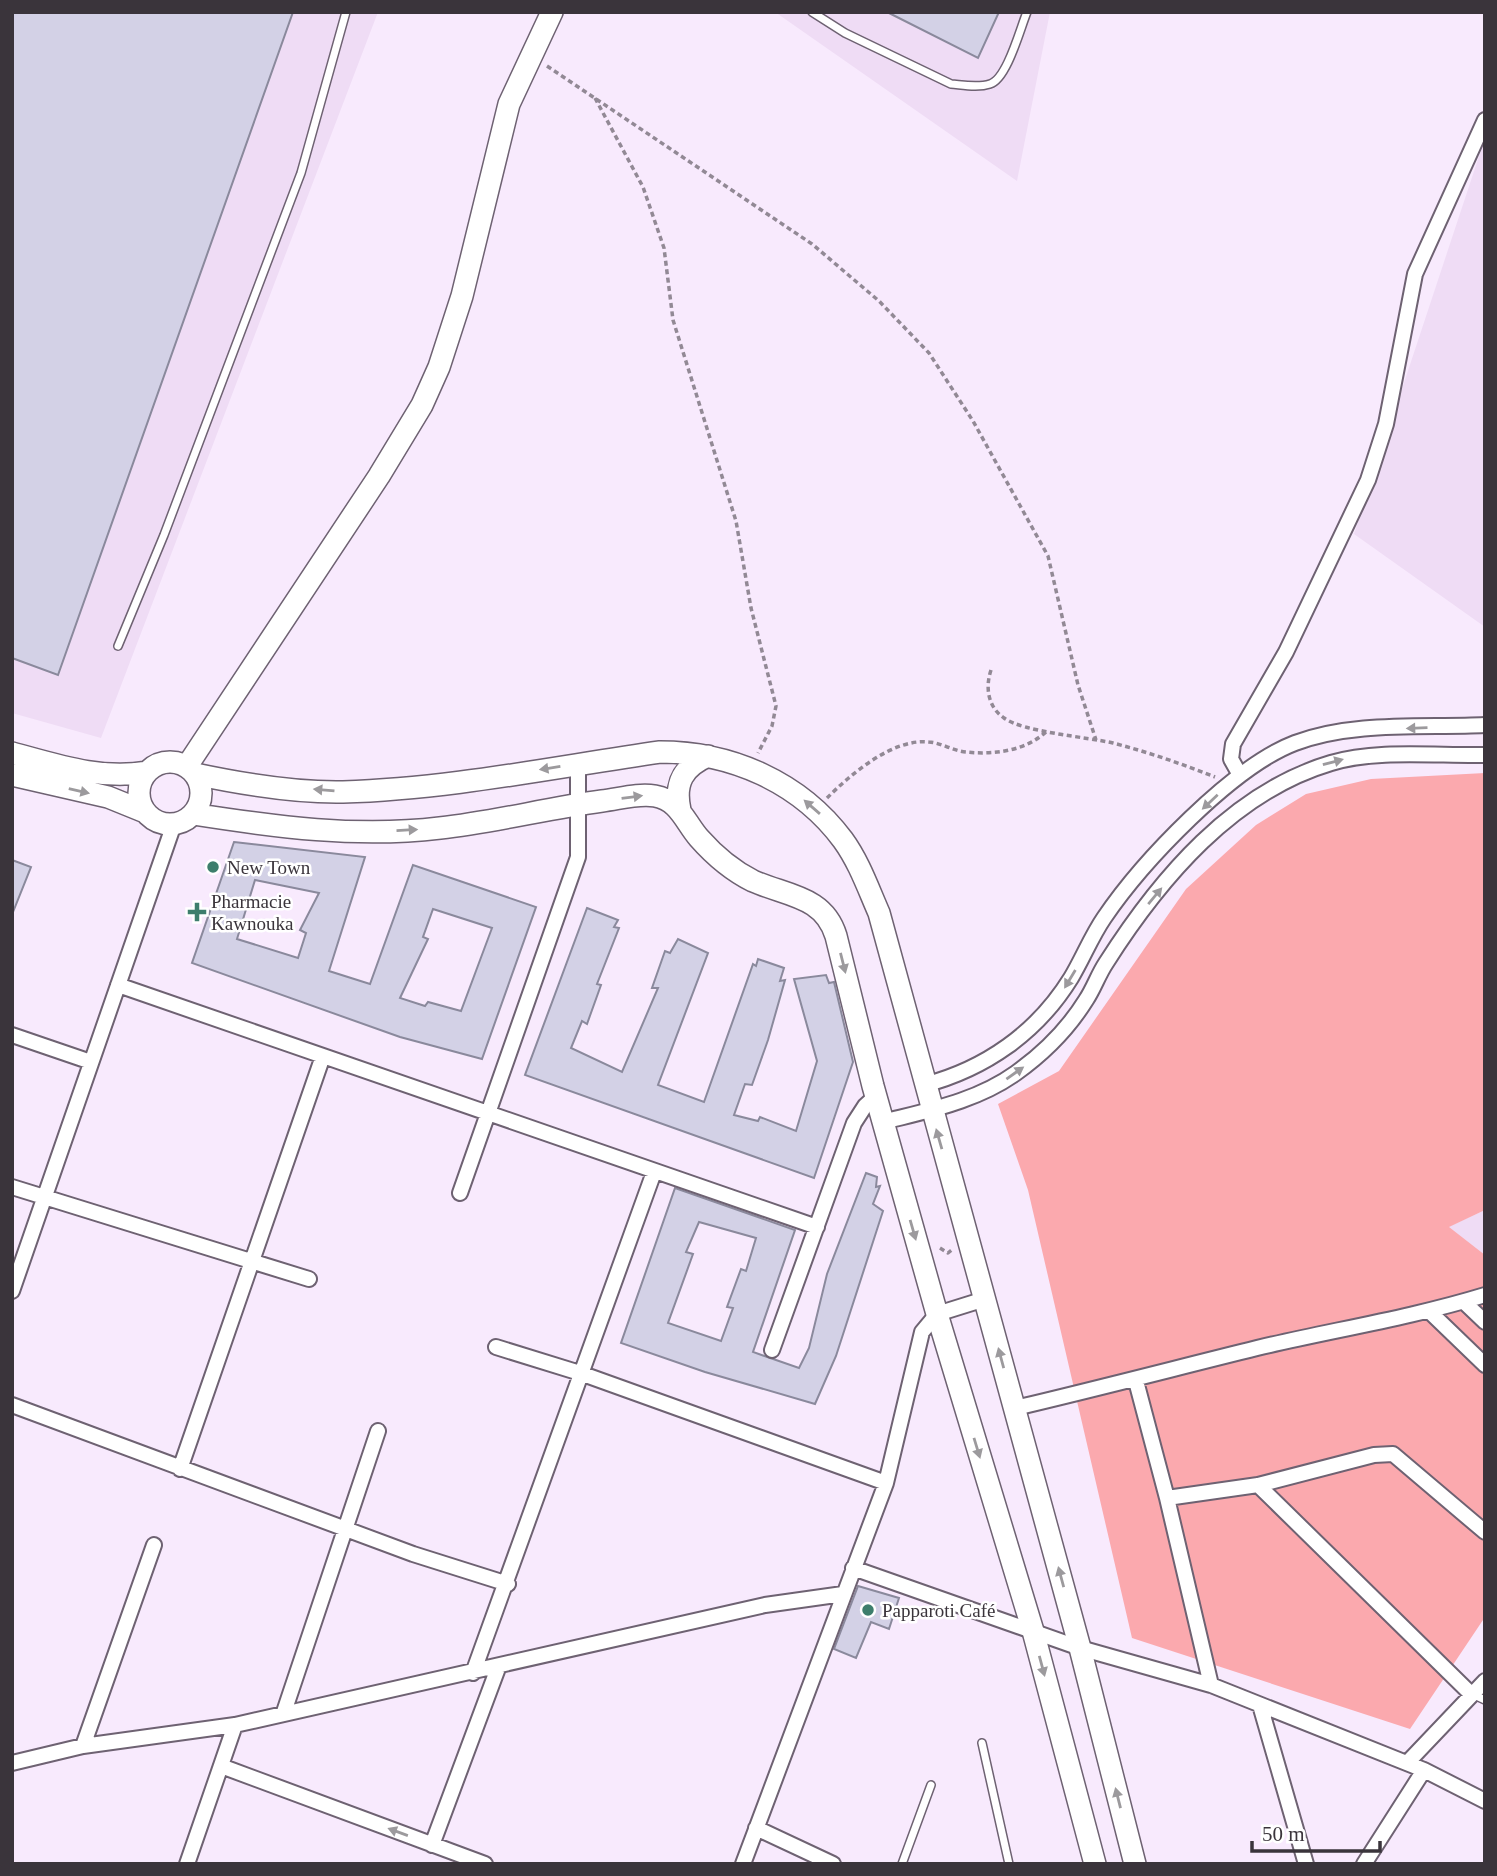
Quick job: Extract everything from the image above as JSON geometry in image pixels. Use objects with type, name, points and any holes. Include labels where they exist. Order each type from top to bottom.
[{"type":"street","points":[[191,770],[422,405],[439,367],[462,296],[505,115],[552,12]]},
{"type":"street","points":[[1235,779],[1231,759],[1233,744],[1286,652],[1368,480],[1386,424],[1415,274],[1485,120]]},
{"type":"street","points":[[924,1085],[978,1066],[1028,1030],[1059,996],[1102,920],[1134,877],[1235,779],[1278,751],[1335,732],[1485,725]]},
{"type":"street","points":[[12,754],[89,773],[128,775],[147,772],[166,762],[235,782],[340,792],[435,786],[660,752],[708,756],[750,768],[792,790],[816,809],[844,841],[879,913],[1080,1648],[1135,1864]]},
{"type":"street","points":[[883,1122],[983,1093],[1018,1072],[1053,1042],[1087,998],[1105,965],[1146,907],[1206,838],[1257,796],[1295,775],[1355,757],[1485,755]]},
{"type":"street","points":[[708,756],[692,763],[681,776],[677,793],[680,810],[699,838],[723,862],[751,880],[814,903],[832,922],[883,1122],[937,1314],[1032,1631],[1095,1864]]},
{"type":"street","points":[[460,1194],[578,857],[578,764]]},
{"type":"street","points":[[191,770],[201,794],[193,814]]},
{"type":"street","points":[[145,812],[138,792],[147,772]]},
{"type":"street","points":[[12,775],[108,797],[145,812],[153,820],[174,824],[193,814],[298,830],[362,832],[440,828],[579,804],[655,796],[680,810]]},
{"type":"street","points":[[12,1291],[174,824]]},
{"type":"street","points":[[118,985],[489,1111],[654,1172],[817,1227]]},
{"type":"street","points":[[12,1035],[91,1062]]},
{"type":"street","points":[[180,1469],[323,1056]]},
{"type":"street","points":[[772,1350],[854,1123],[865,1105],[876,1096]]},
{"type":"street","points":[[473,1672],[508,1584],[580,1373],[654,1172]]},
{"type":"street","points":[[12,1187],[309,1279]]},
{"type":"street","points":[[1015,1408],[1136,1381],[1258,1348],[1429,1311],[1485,1295]]},
{"type":"street","points":[[743,1864],[886,1483],[918,1346],[927,1323],[937,1314],[985,1299]]},
{"type":"street","points":[[1464,1301],[1485,1322]]},
{"type":"street","points":[[1429,1311],[1485,1365]]},
{"type":"street","points":[[496,1347],[580,1373],[886,1483]]},
{"type":"street","points":[[1136,1381],[1211,1685]]},
{"type":"street","points":[[12,1405],[344,1529],[508,1584]]},
{"type":"street","points":[[284,1712],[378,1431]]},
{"type":"street","points":[[1167,1498],[1258,1485],[1374,1455],[1393,1454],[1485,1532]]},
{"type":"street","points":[[1258,1485],[1478,1697]]},
{"type":"street","points":[[83,1746],[154,1545]]},
{"type":"street","points":[[853,1568],[1080,1648],[1211,1685],[1424,1770],[1485,1801]]},
{"type":"street","points":[[12,1763],[83,1746],[235,1725],[284,1712],[498,1668],[776,1603],[843,1594]]},
{"type":"street","points":[[432,1845],[498,1668]]},
{"type":"street","points":[[1407,1763],[1478,1697],[1485,1681]]},
{"type":"street","points":[[1260,1706],[1306,1864]]},
{"type":"street","points":[[187,1864],[235,1725]]},
{"type":"street","points":[[221,1766],[432,1845],[461,1860],[485,1864]]},
{"type":"street","points":[[1364,1864],[1424,1770]]},
{"type":"street","points":[[756,1828],[833,1864]]},
{"type":"lane","points":[[118,646],[164,535],[301,173],[346,12]]},
{"type":"lane","points":[[812,12],[845,33],[951,84],[969,85],[991,84],[1003,74],[1027,12]]},
{"type":"lane","points":[[982,1743],[1009,1864]]},
{"type":"lane","points":[[902,1864],[931,1786]]},
{"type":"path","points":[[531,55],[813,244],[879,301],[929,353],[973,421],[1048,556],[1078,685],[1097,740]]},
{"type":"path","points":[[594,96],[643,187],[664,248],[673,320],[736,521],[751,608],[776,706],[772,726],[750,768]]},
{"type":"path","points":[[991,670],[988,695],[996,712],[1012,723],[1097,740],[1235,779]]},
{"type":"path","points":[[816,809],[856,774],[902,746],[928,741],[964,752],[1003,751],[1034,742],[1048,731]]},
{"type":"path","points":[[936,1235],[944,1253],[950,1252],[953,1244]]},
{"type":"shaded area","points":[[12,12],[378,12],[101,738],[12,713]]},
{"type":"shaded area","points":[[775,12],[1050,12],[1017,181]]},
{"type":"shaded area","points":[[1485,142],[1485,627],[1354,534]]},
{"type":"shaded area","points":[[1485,773],[1485,1210],[1449,1227],[1485,1255],[1485,1617],[1410,1729],[1132,1638],[1028,1190],[998,1104],[1059,1071],[1186,889],[1256,825],[1306,794],[1371,779]]},
{"type":"shaded area","points":[[1485,1210],[1485,1255],[1448,1227]]},
{"type":"building","points":[[12,12],[293,12],[58,675],[12,658]]},
{"type":"building","points":[[887,12],[999,12],[978,58]]},
{"type":"building","points":[[234,842],[365,857],[329,971],[370,984],[413,865],[536,907],[482,1059],[400,1037],[192,963]],"holes":[[[255,880],[319,893],[300,930],[306,933],[298,958],[237,939]],[[433,909],[492,928],[461,1011],[428,1002],[425,1006],[400,998],[428,939],[423,937]]]},
{"type":"building","points":[[12,860],[31,867],[13,912],[12,912]]},
{"type":"building","points":[[587,908],[618,920],[614,927],[619,928],[597,984],[601,985],[587,1024],[582,1021],[571,1048],[622,1072],[658,988],[652,988],[665,951],[670,953],[678,939],[708,953],[658,1085],[704,1102],[753,964],[756,966],[758,959],[784,968],[780,981],[785,980],[768,1040],[752,1085],[745,1084],[734,1115],[758,1121],[760,1117],[796,1131],[817,1061],[794,979],[826,975],[829,983],[834,982],[853,1062],[814,1178],[525,1075]]},
{"type":"building","points":[[866,1173],[877,1177],[876,1187],[880,1186],[873,1204],[883,1211],[836,1356],[815,1404],[705,1372],[621,1343],[675,1188],[795,1230],[753,1352],[799,1368],[809,1348],[827,1274]],"holes":[[[699,1222],[756,1238],[746,1271],[741,1269],[727,1307],[733,1308],[721,1341],[668,1323],[693,1254],[686,1252]]]},
{"type":"building","name":"Papparoti Café","points":[[858,1586],[899,1598],[889,1629],[871,1622],[856,1658],[834,1649]]},
{"type":"place","name":"New Town","points":[[213,867]]},
{"type":"place","name":"Pharmacie Kawnouka","points":[[197,912]]},
{"type":"place","name":"Papparoti Café","points":[[868,1610]]}]
